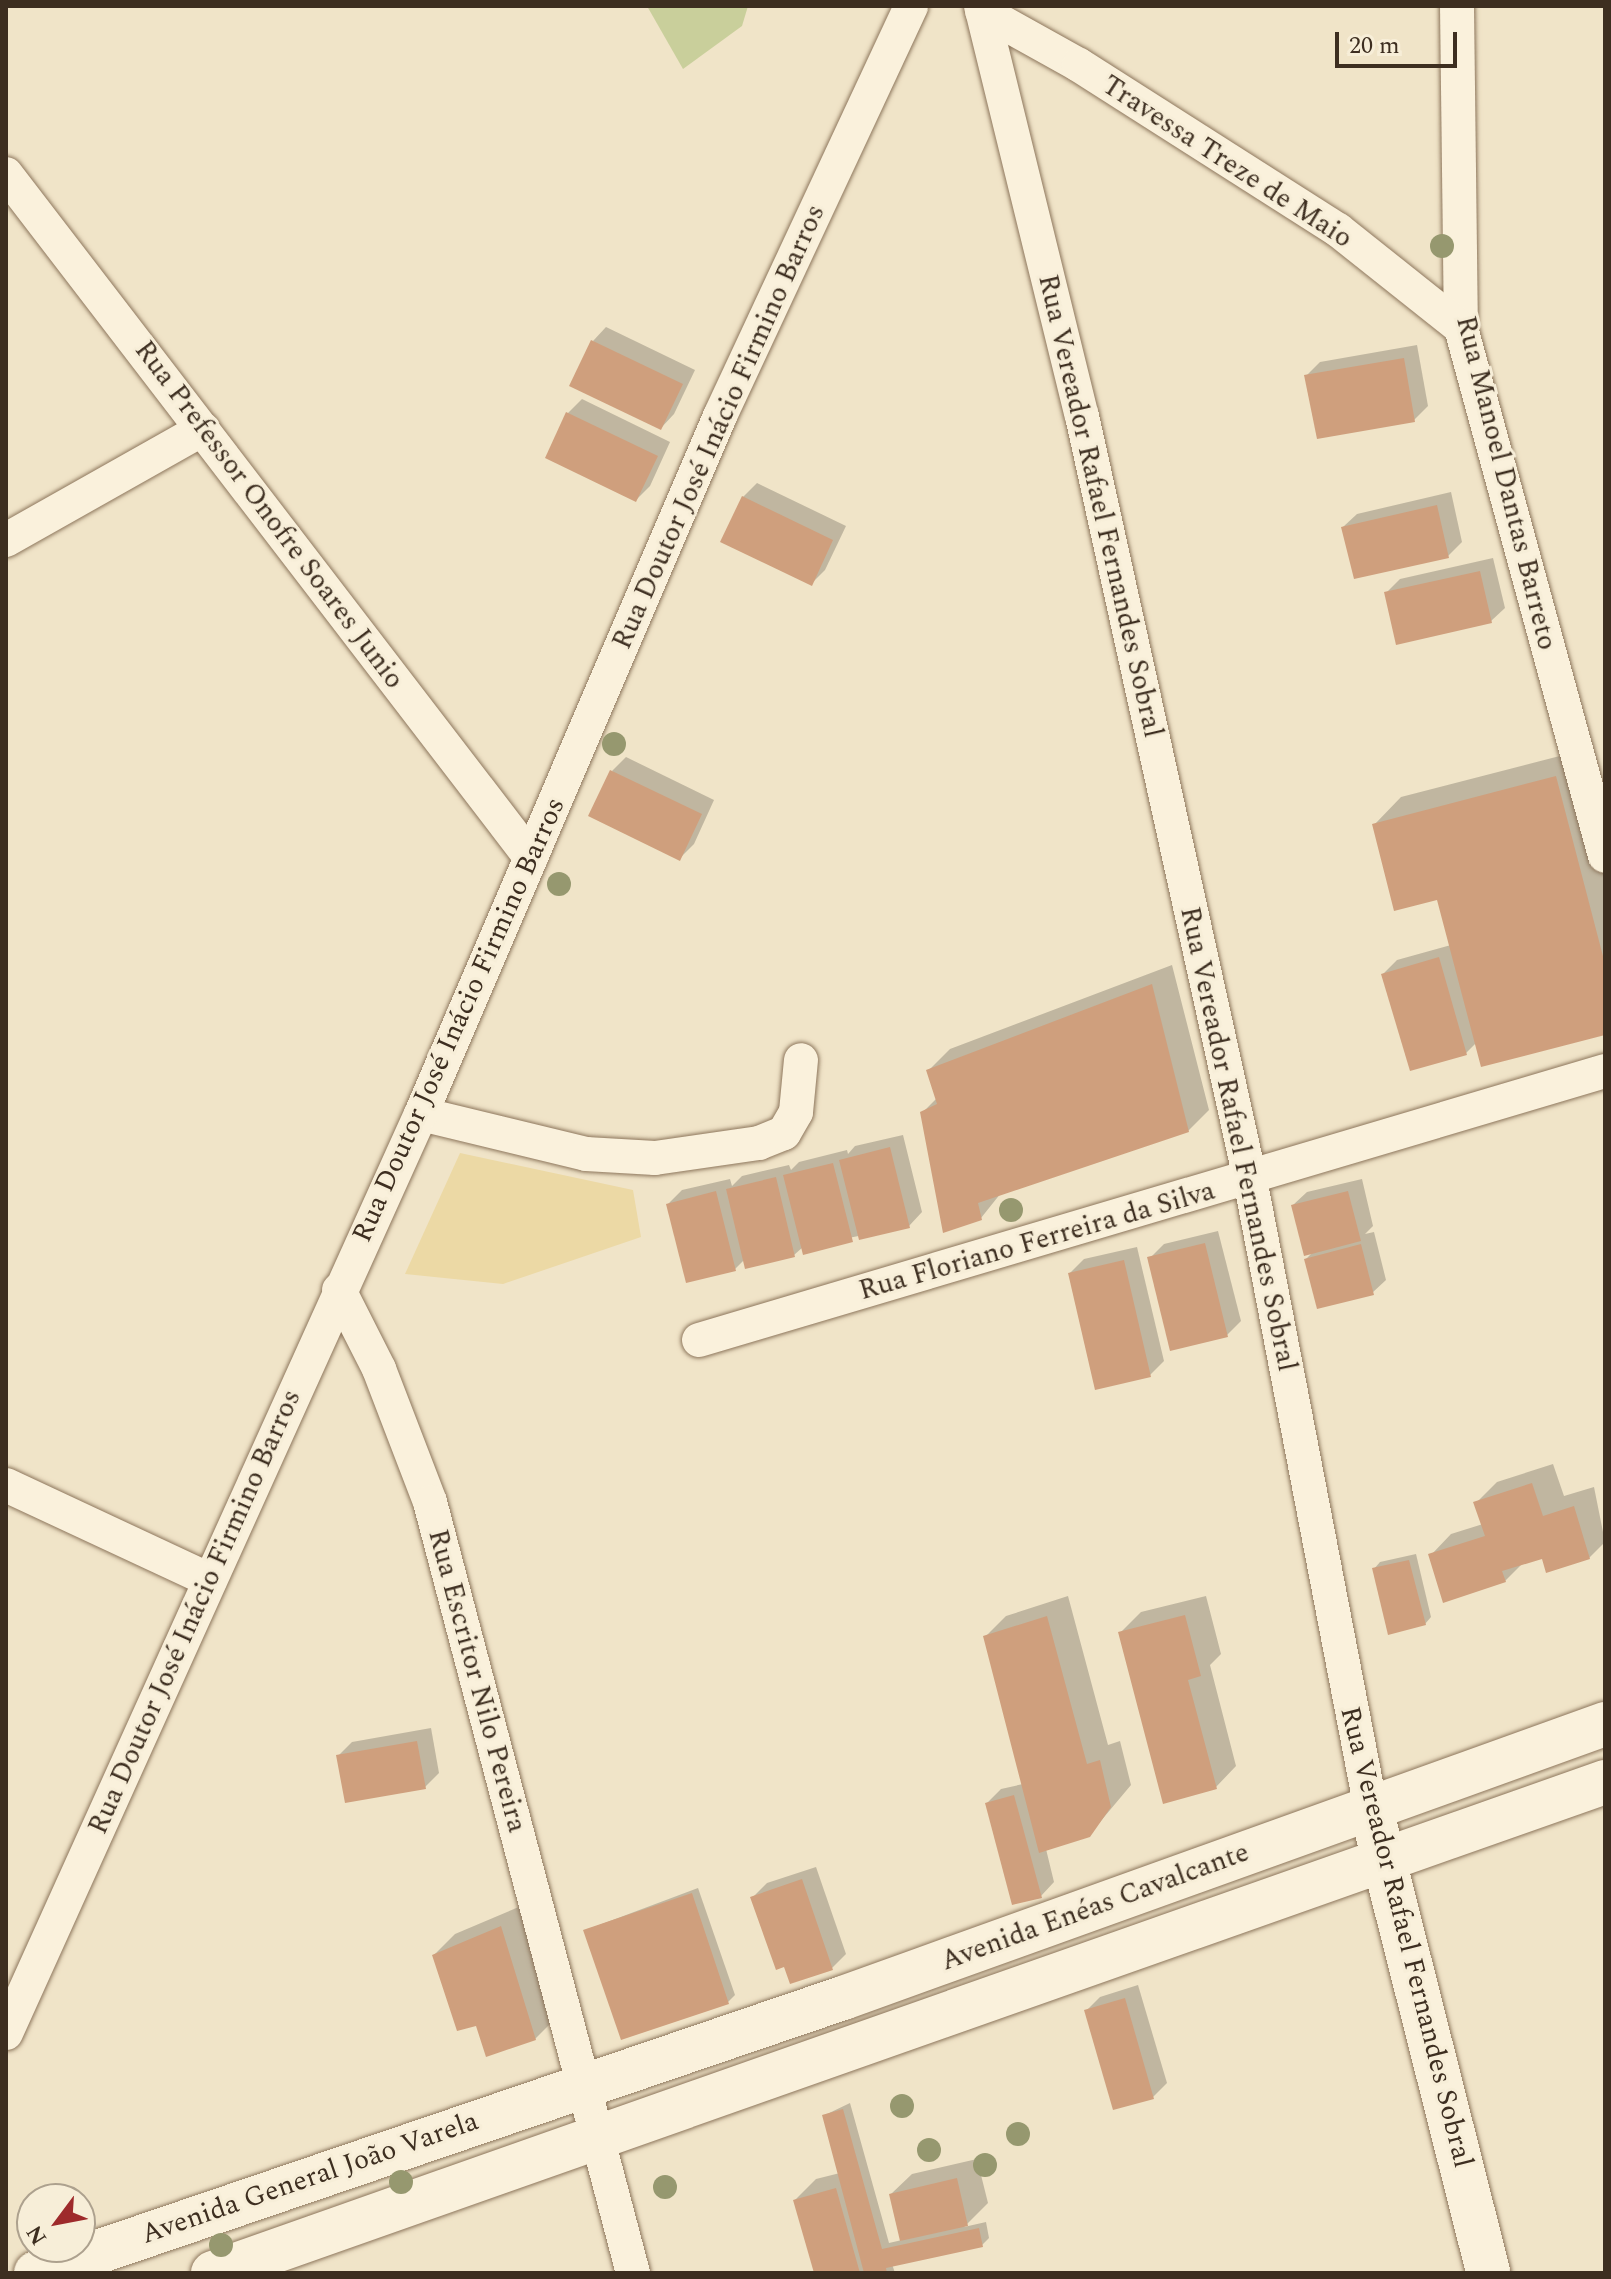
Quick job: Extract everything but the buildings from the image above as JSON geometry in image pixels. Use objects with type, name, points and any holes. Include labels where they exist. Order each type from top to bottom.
[{"type":"main road","name":"Avenida Enéas Cavalcante","points":[[584,2083],[843,1998],[1605,1724]]},
{"type":"main road","name":"Avenida Enéas Cavalcante","points":[[213,2273],[1605,1782]]},
{"type":"main road","name":"Rua Vereador Rafael Fernandes Sobral","points":[[1371,1809],[1488,2273]]},
{"type":"main road","points":[[843,1998],[859,2047]]},
{"type":"main road","name":"Avenida General João Varela","points":[[51,2270],[584,2083]]},
{"type":"street","name":"Rua Doutor José Inácio Firmino Barros","points":[[6,2033],[421,1114],[720,416],[911,6]]},
{"type":"street","name":"Rua Manoel Dantas Barreto","points":[[1457,6],[1461,328],[1605,856]]},
{"type":"street","name":"Travessa Treze de Maio","points":[[982,8],[1079,65],[1338,230],[1461,328]]},
{"type":"street","name":"Rua Vereador Rafael Fernandes Sobral","points":[[982,8],[1082,416],[1250,1179],[1371,1809]]},
{"type":"street","name":"Rua Prefessor Onofre Soares Junio","points":[[6,174],[531,858]]},
{"type":"street","points":[[6,540],[203,429]]},
{"type":"street","points":[[421,1114],[586,1154],[655,1158],[744,1146],[784,1133],[796,1112],[801,1060]]},
{"type":"street","name":"Rua Floriano Ferreira da Silva","points":[[699,1340],[1250,1179],[1605,1071]]},
{"type":"street","name":"Rua Escritor Nilo Pereira","points":[[339,1290],[379,1369],[430,1502],[633,2273]]},
{"type":"street","points":[[6,1485],[210,1580]]},
{"type":"green space","points":[[647,6],[748,6],[742,26],[683,69]]},
{"type":"sand","points":[[460,1153],[633,1190],[641,1237],[503,1284],[405,1274]]}]
